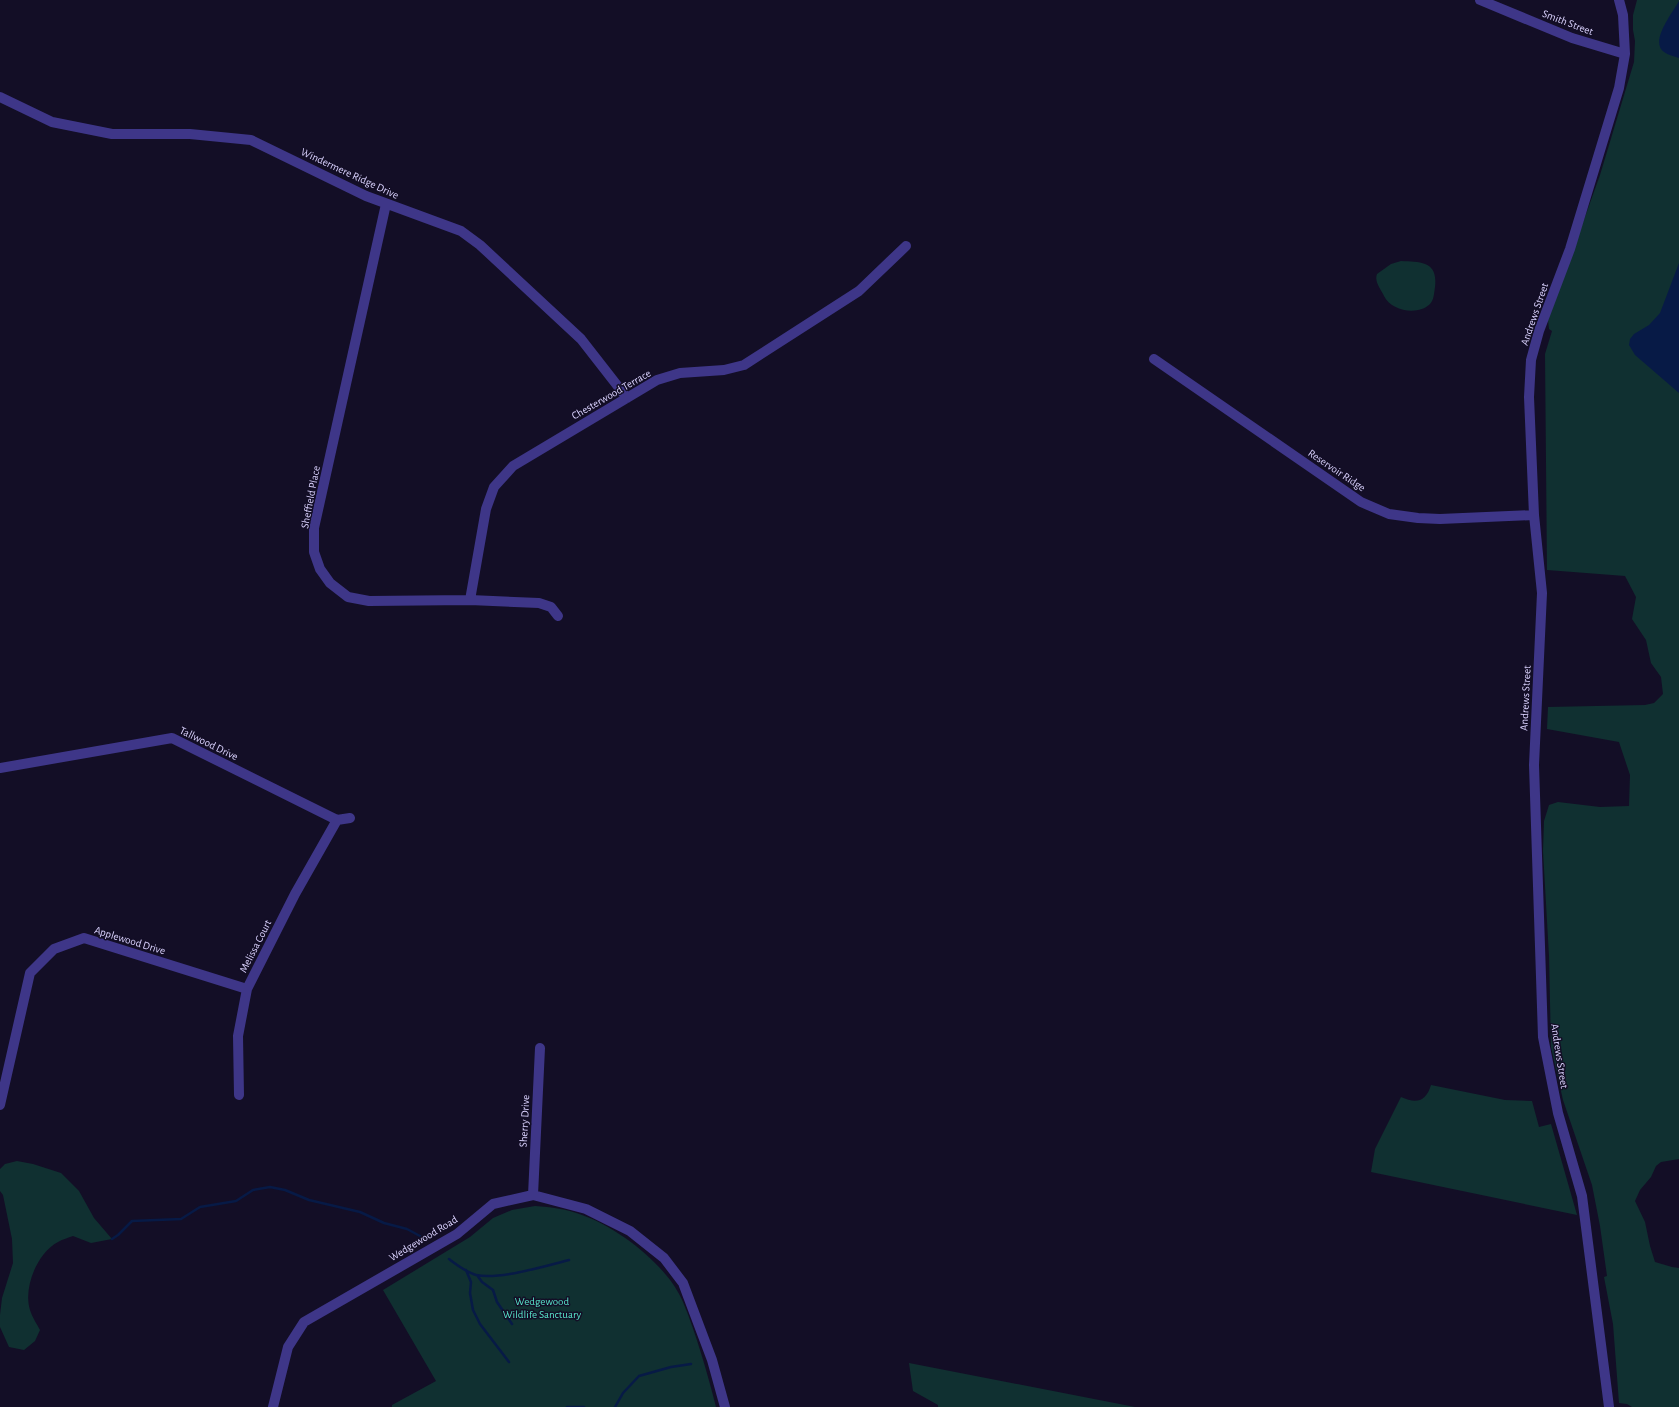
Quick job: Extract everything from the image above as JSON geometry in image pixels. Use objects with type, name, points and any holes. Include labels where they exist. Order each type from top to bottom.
[{"type":"street","name":"Smith Street","points":[[1480,0],[1572,38],[1626,54]]},
{"type":"street","name":"Andrews Street","points":[[1609,1407],[1582,1196],[1558,1113],[1543,1036],[1534,764],[1542,593],[1534,515],[1529,397],[1531,360],[1539,330],[1570,249],[1619,88],[1626,54],[1623,15],[1619,0]]},
{"type":"street","name":"Windermere Ridge Drive","points":[[0,97],[52,122],[112,134],[190,134],[251,140],[386,204],[461,231],[480,245],[581,339],[627,398]]},
{"type":"street","name":"Sheffield Place","points":[[386,204],[314,528],[314,552],[320,569],[330,583],[348,597],[369,601],[470,600],[539,603],[551,607],[558,616]]},
{"type":"street","name":"Chesterwood Terrace","points":[[470,600],[486,509],[494,487],[513,466],[657,380],[680,373],[724,370],[744,365],[859,291],[906,246]]},
{"type":"street","name":"Reservoir Ridge","points":[[1154,359],[1361,502],[1389,514],[1440,519],[1534,515]]},
{"type":"street","name":"Tallwood Drive","points":[[0,768],[172,738],[337,820]]},
{"type":"street","points":[[337,820],[350,818]]},
{"type":"street","name":"Melissa Court","points":[[239,1095],[238,1036],[247,989],[295,894],[337,820]]},
{"type":"street","name":"Applewood Drive","points":[[0,1105],[30,973],[54,949],[84,938],[247,989]]},
{"type":"street","name":"Sherry Drive","points":[[533,1195],[540,1048]]},
{"type":"street","name":"Wedgewood Road","points":[[273,1407],[288,1347],[304,1322],[457,1234],[493,1204],[533,1195],[586,1209],[630,1231],[664,1258],[683,1284],[689,1297],[712,1360],[725,1407]]},
{"type":"green space","points":[[1637,0],[1679,0],[1679,1159],[1661,1162],[1656,1166],[1651,1177],[1640,1190],[1635,1201],[1645,1222],[1655,1262],[1679,1268],[1679,1407],[1632,1407],[1627,1404],[1619,1403],[1613,1324],[1604,1277],[1607,1276],[1600,1226],[1592,1185],[1563,1100],[1551,1047],[1549,956],[1543,851],[1544,821],[1549,805],[1558,802],[1600,807],[1629,806],[1630,775],[1619,742],[1547,729],[1548,707],[1645,705],[1654,703],[1663,694],[1661,677],[1651,663],[1646,640],[1632,619],[1636,597],[1625,576],[1547,570],[1545,354],[1552,331],[1549,329],[1548,320],[1600,175],[1634,62],[1635,41],[1633,15]]},
{"type":"green space","points":[[1401,261],[1427,265],[1434,272],[1434,296],[1430,304],[1425,308],[1412,311],[1398,308],[1387,301],[1378,285],[1376,280],[1377,274],[1391,264]]},
{"type":"green space","points":[[1431,1085],[1505,1100],[1532,1101],[1539,1127],[1551,1124],[1577,1215],[1371,1172],[1375,1149],[1401,1097],[1416,1101],[1420,1100],[1429,1091]]},
{"type":"green space","points":[[17,1161],[33,1164],[61,1173],[79,1191],[94,1218],[112,1239],[91,1243],[73,1236],[58,1242],[50,1247],[44,1254],[34,1272],[28,1292],[30,1310],[40,1330],[35,1341],[24,1350],[9,1347],[0,1327],[2,1298],[13,1263],[12,1239],[3,1195],[0,1191],[0,1169],[5,1164]]},
{"type":"green space","name":"Wedgewood Wildlife Sanctuary","points":[[535,1206],[565,1210],[596,1221],[611,1229],[641,1250],[666,1275],[676,1288],[693,1327],[716,1407],[392,1407],[392,1405],[436,1381],[383,1290],[470,1237],[493,1218],[512,1210]]},
{"type":"green space","points":[[909,1363],[1135,1407],[938,1407],[938,1405],[913,1391]]},
{"type":"water","points":[[1679,1],[1679,58],[1664,52],[1660,47],[1659,41],[1668,19]]},
{"type":"water","points":[[1679,263],[1679,393],[1635,355],[1629,345],[1630,339],[1634,334],[1649,325],[1660,313]]},
{"type":"waterway","points":[[112,1239],[132,1221],[181,1219],[200,1207],[236,1201],[253,1190],[270,1187],[285,1190],[309,1200],[360,1212],[384,1223],[407,1229],[420,1236]]},
{"type":"waterway","points":[[449,1259],[469,1272],[476,1275],[486,1276],[497,1276],[522,1272],[569,1260]]},
{"type":"waterway","points":[[466,1270],[471,1282],[470,1293],[473,1310],[480,1324],[509,1362]]},
{"type":"waterway","points":[[477,1275],[482,1282],[493,1290],[497,1302],[512,1324]]},
{"type":"waterway","points":[[615,1407],[623,1393],[639,1376],[671,1367],[691,1364]]},
{"type":"waterway","points":[[567,1407],[584,1407]]}]
